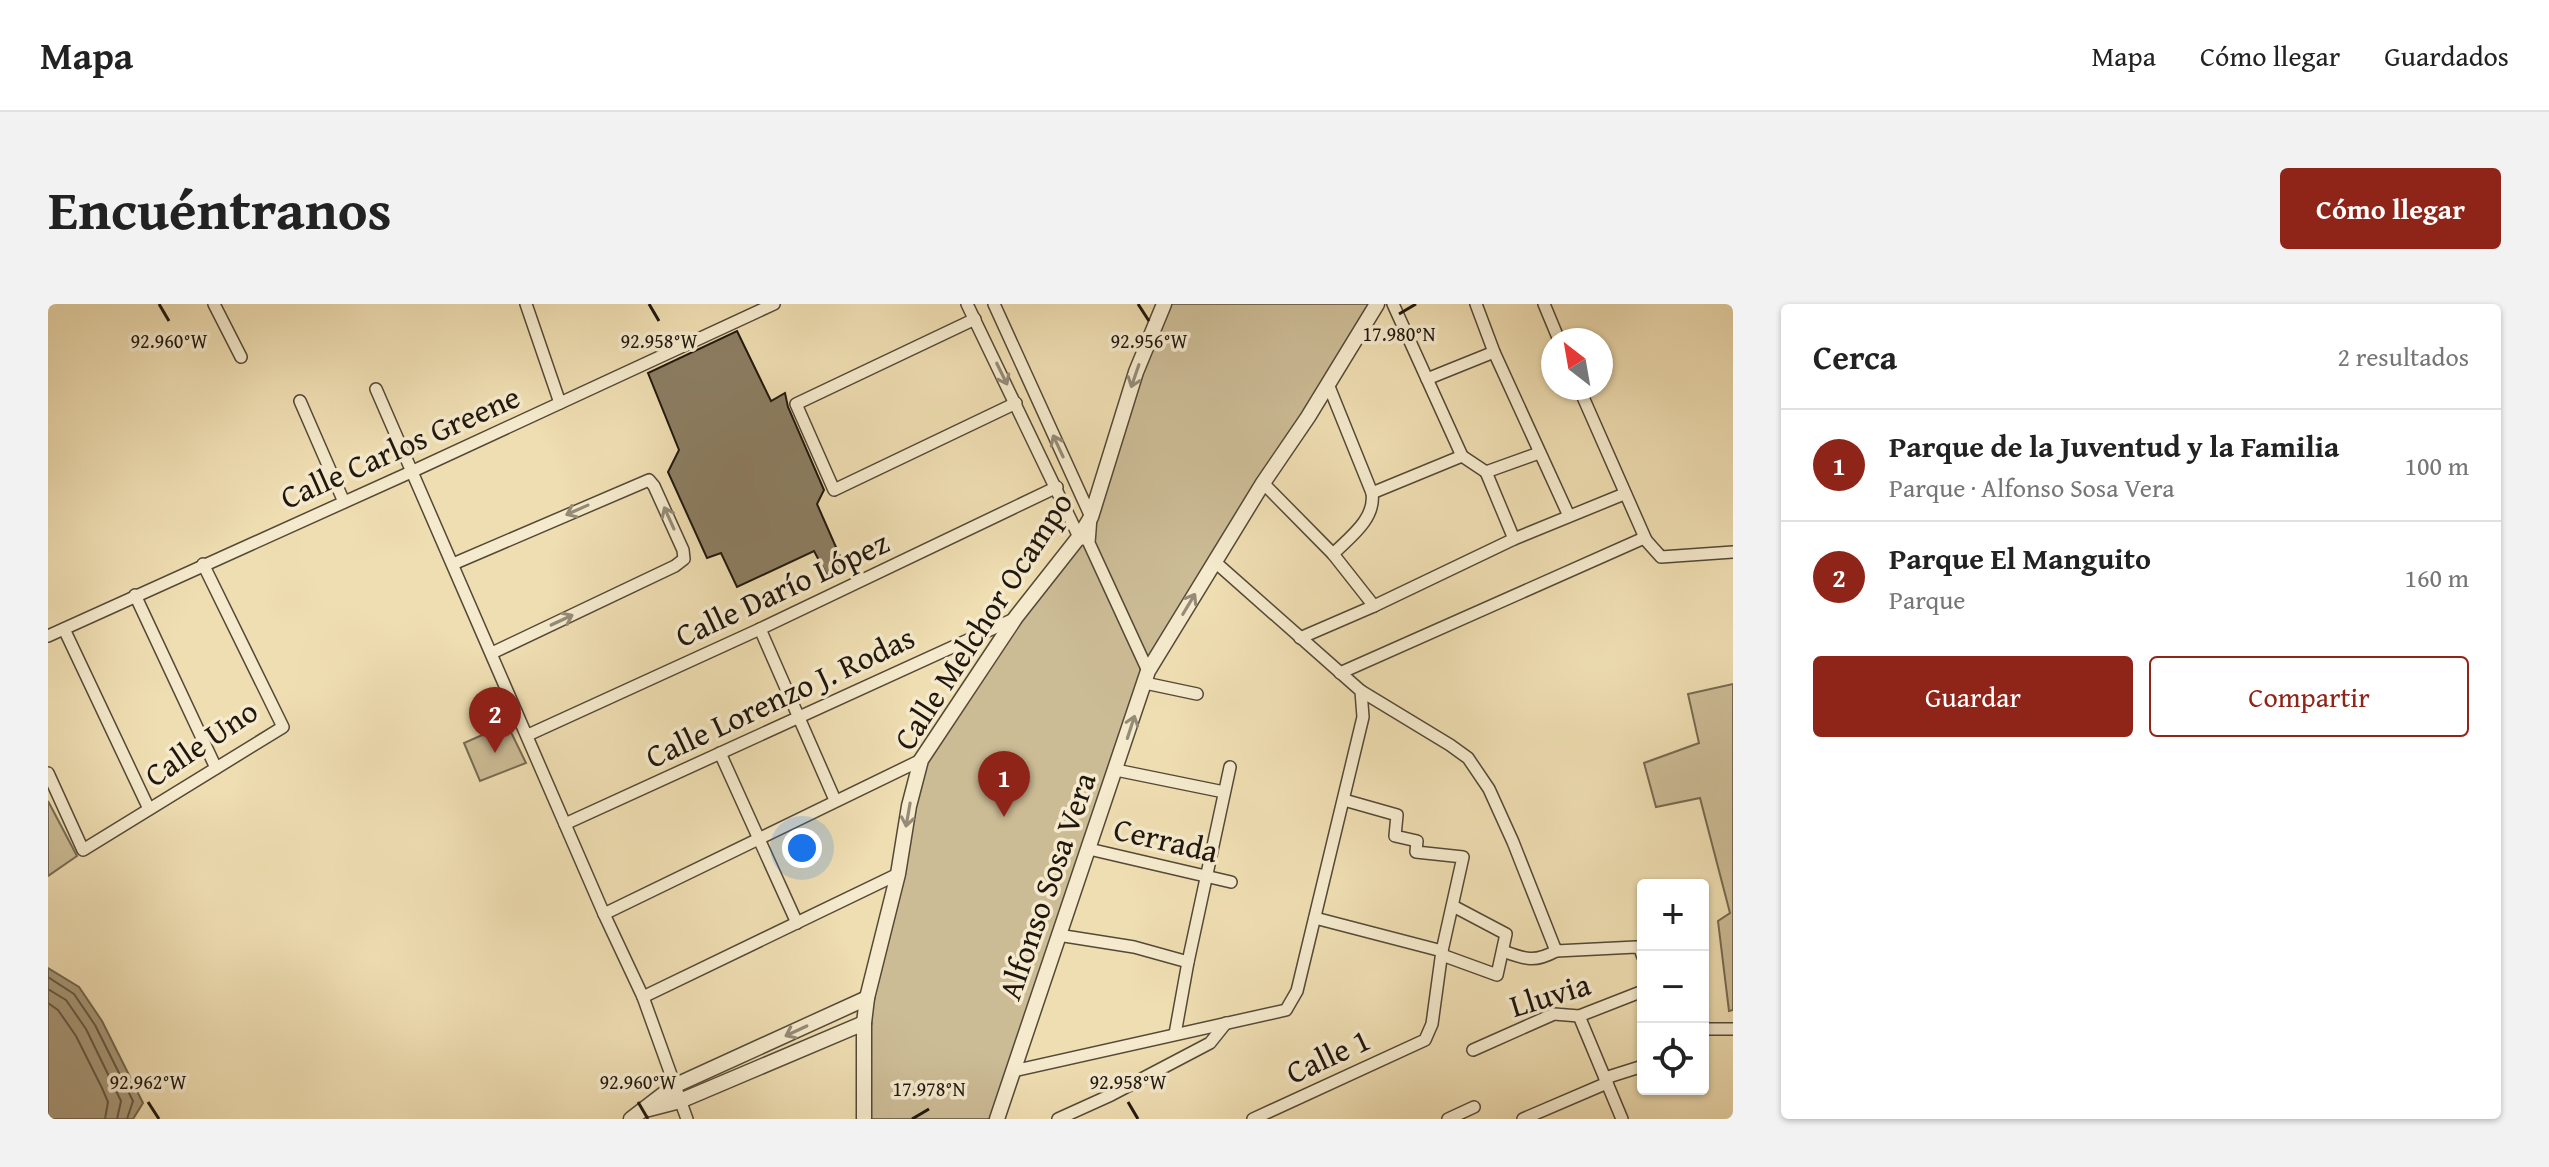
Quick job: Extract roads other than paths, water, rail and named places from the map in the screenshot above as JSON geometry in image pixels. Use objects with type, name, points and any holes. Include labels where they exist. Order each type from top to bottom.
[{"type":"street","points":[[214,304],[241,357]]},
{"type":"street","points":[[526,304],[560,403]]},
{"type":"street","points":[[967,304],[1084,540],[1147,677],[1197,694]]},
{"type":"street","points":[[994,304],[1091,517]]},
{"type":"street","name":"Calle Melchor Ocampo","points":[[861,1118],[867,998],[898,874],[909,806],[921,760],[1016,617],[1084,540],[1136,372],[1164,304]]},
{"type":"street","name":"Alfonso Sosa Vera","points":[[997,1119],[1147,677],[1214,561],[1377,304]]},
{"type":"street","points":[[1393,304],[1462,456],[1486,472],[1514,539]]},
{"type":"street","points":[[1476,304],[1494,352],[1569,516]]},
{"type":"street","points":[[1544,304],[1554,328]]},
{"type":"street","name":"Calle Carlos Greene","points":[[48,636],[411,472],[769,305]]},
{"type":"street","points":[[975,319],[796,404],[834,490],[1016,403]]},
{"type":"street","points":[[1427,379],[1494,352]]},
{"type":"street","points":[[1328,384],[1372,493],[1373,504],[1362,525],[1333,554]]},
{"type":"street","points":[[376,389],[643,997],[687,1119]]},
{"type":"street","points":[[1584,400],[1646,540],[1661,557],[1733,552]]},
{"type":"street","points":[[300,401],[344,502]]},
{"type":"street","points":[[1486,472],[1539,453]]},
{"type":"street","points":[[1372,493],[1462,456]]},
{"type":"street","points":[[453,564],[649,480],[683,550],[684,559],[675,566],[492,653]]},
{"type":"street","points":[[1263,483],[1333,554],[1374,606]]},
{"type":"street","name":"Calle Darío López","points":[[528,735],[760,629],[1057,487]]},
{"type":"street","points":[[1300,638],[1514,539],[1624,494]]},
{"type":"street","points":[[1340,673],[1644,538],[1646,540]]},
{"type":"street","points":[[1214,561],[1361,691],[1468,758],[1489,789],[1556,951]]},
{"type":"street","name":"Calle Uno","points":[[48,773],[83,850],[283,727],[203,564]]},
{"type":"street","points":[[135,595],[216,768]]},
{"type":"street","name":"Calle Lorenzo J. Rodas","points":[[565,824],[1016,617]]},
{"type":"street","points":[[64,629],[149,809]]},
{"type":"street","points":[[760,629],[835,800]]},
{"type":"street","points":[[1013,1071],[1286,1010],[1297,991],[1344,800],[1363,717],[1361,691]]},
{"type":"street","points":[[720,753],[797,923]]},
{"type":"street","points":[[604,914],[921,760]]},
{"type":"street","points":[[1175,1034],[1230,767]]},
{"type":"street","points":[[1116,770],[1224,792]]},
{"type":"street","points":[[1344,800],[1397,815],[1395,836],[1417,841],[1416,852],[1463,857],[1442,953]]},
{"type":"street","name":"Cerrada","points":[[1089,849],[1231,882]]},
{"type":"street","points":[[643,997],[898,874]]},
{"type":"street","points":[[1315,918],[1442,953],[1497,975],[1506,934],[1453,906]]},
{"type":"street","points":[[1058,935],[1134,947],[1188,962]]},
{"type":"street","points":[[1503,951],[1526,959],[1541,959],[1556,951],[1636,947],[1641,951]]},
{"type":"street","name":"Calle 1","points":[[1253,1119],[1425,1040],[1432,1024],[1442,953]]},
{"type":"street","name":"Lluvia","points":[[1473,1050],[1554,1014],[1579,1016],[1637,993]]},
{"type":"street","points":[[634,1116],[867,998]]},
{"type":"street","points":[[1579,1016],[1622,1119]]},
{"type":"street","points":[[677,1093],[864,1023]]},
{"type":"street","points":[[1058,1119],[1210,1043],[1226,1023]]},
{"type":"street","points":[[1709,1029],[1733,1029]]},
{"type":"street","points":[[1523,1119],[1637,1068]]},
{"type":"street","points":[[1448,1119],[1474,1107]]},
{"type":"water","points":[[48,968],[79,987],[102,1021],[143,1103],[133,1119],[48,1119]]},
{"type":"place","name":"Parque El Manguito","points":[[495,753]]},
{"type":"place","name":"Parque de la Juventud y la Familia","points":[[1004,817]]}]
